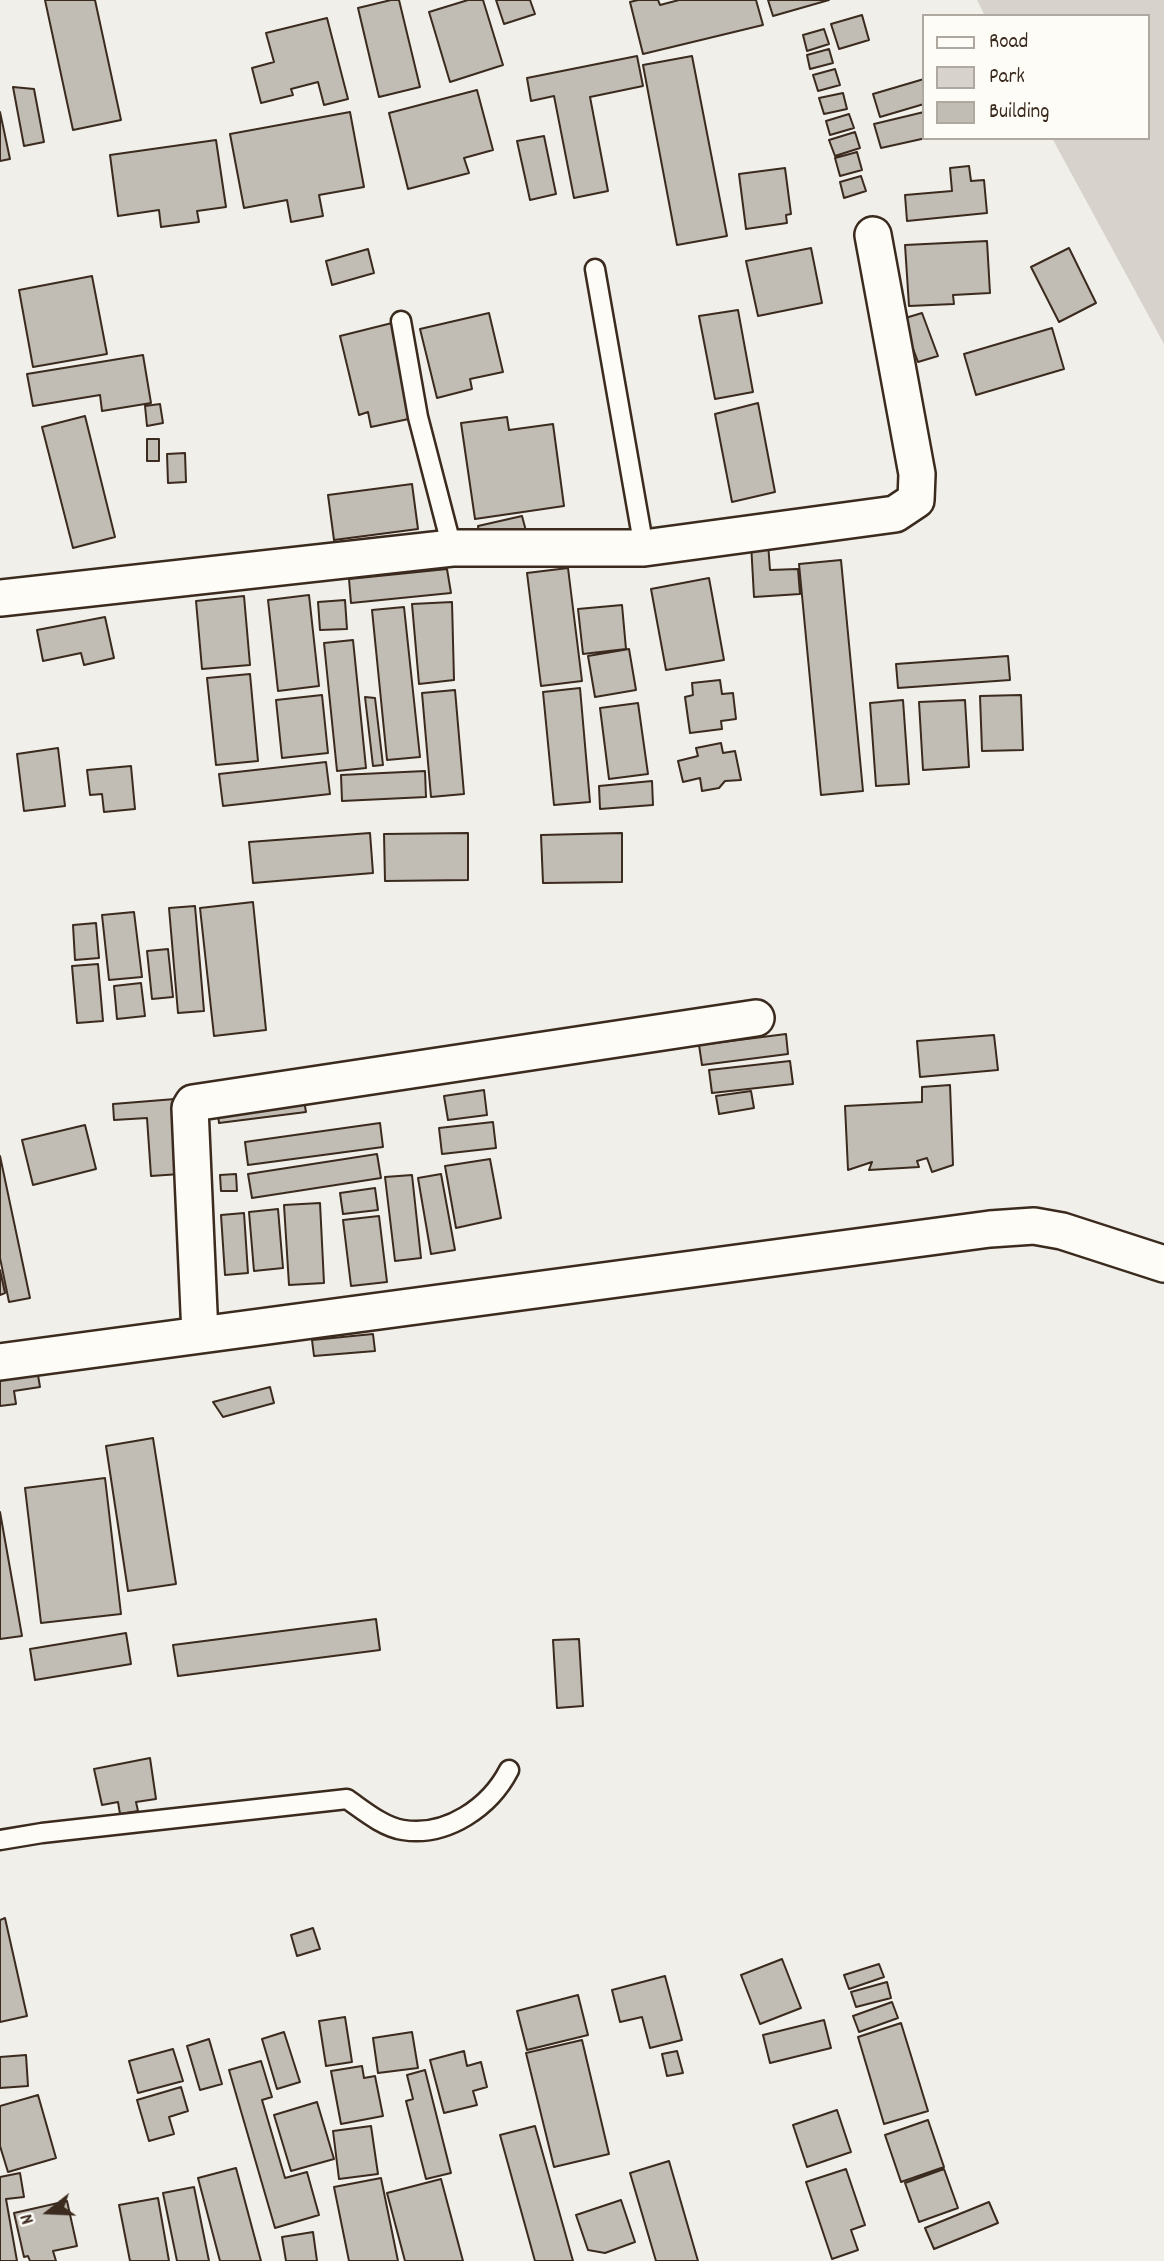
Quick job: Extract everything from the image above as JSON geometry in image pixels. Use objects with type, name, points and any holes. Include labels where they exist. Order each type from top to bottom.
[{"type":"street","points":[[0,598],[452,548],[644,548],[895,514],[916,500],[917,474],[873,235]]},
{"type":"street","points":[[200,1335],[190,1108],[193,1103],[756,1018]]},
{"type":"street","points":[[0,1363],[989,1228],[1034,1226],[1062,1231],[1164,1264]]},
{"type":"lane","points":[[595,269],[644,548]]},
{"type":"lane","points":[[401,321],[418,417],[452,548]]},
{"type":"lane","points":[[0,1840],[346,1799],[374,1818],[402,1830],[435,1831],[470,1814],[500,1786],[509,1770]]},
{"type":"green space","points":[[977,0],[1164,0],[1164,344],[1053,140],[1150,140],[1150,14],[984,14]]},
{"type":"building","points":[[45,0],[95,0],[121,120],[73,130]]},
{"type":"building","points":[[399,0],[420,87],[379,97],[358,8]]},
{"type":"building","points":[[468,0],[483,0],[503,65],[450,82],[429,12]]},
{"type":"building","points":[[496,0],[530,0],[535,14],[504,24]]},
{"type":"building","points":[[658,0],[660,5],[679,0],[756,0],[763,25],[643,54],[630,2]]},
{"type":"building","points":[[768,0],[829,0],[773,16]]},
{"type":"building","points":[[862,15],[869,40],[839,49],[831,24]]},
{"type":"building","points":[[327,18],[348,99],[324,105],[318,82],[291,89],[293,95],[261,103],[252,68],[274,62],[266,33]]},
{"type":"building","points":[[824,29],[829,44],[807,51],[803,35]]},
{"type":"building","points":[[829,49],[833,63],[810,69],[807,55]]},
{"type":"building","points":[[637,56],[643,86],[590,97],[608,191],[574,198],[554,96],[531,101],[527,78]]},
{"type":"building","points":[[692,56],[727,236],[677,245],[643,65]]},
{"type":"building","points":[[835,69],[840,85],[818,91],[813,75]]},
{"type":"building","points":[[922,80],[922,105],[880,117],[873,94]]},
{"type":"building","points":[[13,87],[34,89],[44,142],[24,146]]},
{"type":"building","points":[[477,90],[493,150],[464,158],[469,173],[408,189],[389,113]]},
{"type":"building","points":[[843,93],[847,109],[824,114],[819,98]]},
{"type":"building","points":[[0,112],[10,159],[0,161]]},
{"type":"building","points":[[350,112],[364,187],[319,195],[323,216],[291,222],[287,200],[244,208],[230,134]]},
{"type":"building","points":[[922,112],[922,139],[881,148],[874,124]]},
{"type":"building","points":[[849,114],[854,128],[830,135],[826,121]]},
{"type":"building","points":[[855,132],[860,148],[835,156],[829,140]]},
{"type":"building","points":[[544,136],[556,194],[530,200],[517,141]]},
{"type":"building","points":[[216,140],[226,207],[197,211],[199,222],[161,227],[159,210],[118,216],[110,155]]},
{"type":"building","points":[[857,152],[862,170],[840,176],[835,158]]},
{"type":"building","points":[[969,166],[971,181],[984,180],[987,213],[907,221],[905,195],[952,191],[950,168]]},
{"type":"building","points":[[785,168],[791,214],[786,215],[787,223],[746,229],[739,174]]},
{"type":"building","points":[[861,176],[866,191],[844,198],[840,182]]},
{"type":"building","points":[[987,241],[990,293],[953,295],[954,304],[909,306],[905,245]]},
{"type":"building","points":[[811,248],[822,303],[758,316],[746,261]]},
{"type":"building","points":[[1069,248],[1096,303],[1059,322],[1031,267]]},
{"type":"building","points":[[368,249],[374,273],[332,285],[326,261]]},
{"type":"building","points":[[92,276],[107,354],[33,367],[19,290]]},
{"type":"building","points":[[738,310],[753,392],[715,399],[699,316]]},
{"type":"building","points":[[489,313],[503,372],[470,379],[472,389],[437,398],[420,329]]},
{"type":"building","points":[[922,313],[938,356],[918,362],[902,319]]},
{"type":"building","points":[[396,322],[418,417],[371,427],[368,412],[359,415],[340,336]]},
{"type":"building","points":[[1052,328],[1064,369],[976,395],[964,354]]},
{"type":"building","points":[[143,355],[151,403],[102,411],[100,395],[33,406],[27,374]]},
{"type":"building","points":[[758,403],[775,492],[732,502],[715,414]]},
{"type":"building","points":[[160,404],[163,423],[147,426],[145,406]]},
{"type":"building","points":[[85,416],[115,537],[73,548],[42,427]]},
{"type":"building","points":[[507,417],[509,430],[553,424],[564,506],[475,519],[461,423]]},
{"type":"building","points":[[147,439],[159,439],[159,461],[147,461]]},
{"type":"building","points":[[185,453],[186,482],[168,483],[167,454]]},
{"type":"building","points":[[412,484],[418,529],[334,540],[328,495]]},
{"type":"building","points":[[522,516],[526,531],[480,541],[478,526]]},
{"type":"building","points":[[751,543],[768,543],[770,570],[798,569],[800,594],[754,597]]},
{"type":"building","points":[[841,560],[863,791],[821,795],[799,564]]},
{"type":"building","points":[[568,568],[582,681],[541,686],[527,573]]},
{"type":"building","points":[[447,569],[451,593],[351,603],[349,579]]},
{"type":"building","points":[[709,578],[724,660],[666,670],[651,589]]},
{"type":"building","points":[[309,595],[319,686],[278,691],[268,600]]},
{"type":"building","points":[[244,596],[250,665],[202,669],[196,601]]},
{"type":"building","points":[[345,600],[347,629],[320,630],[318,602]]},
{"type":"building","points":[[452,602],[454,680],[419,684],[412,604]]},
{"type":"building","points":[[622,605],[626,649],[583,654],[578,609]]},
{"type":"building","points":[[404,607],[420,757],[387,760],[372,610]]},
{"type":"building","points":[[105,617],[114,658],[84,665],[81,653],[43,661],[37,630]]},
{"type":"building","points":[[353,640],[366,768],[337,771],[324,643]]},
{"type":"building","points":[[629,649],[636,690],[595,697],[588,656]]},
{"type":"building","points":[[1008,656],[1010,680],[898,688],[896,664]]},
{"type":"building","points":[[250,674],[258,761],[216,765],[207,678]]},
{"type":"building","points":[[720,680],[722,694],[733,693],[736,719],[721,721],[722,729],[690,733],[685,697],[693,695],[692,683]]},
{"type":"building","points":[[580,688],[590,802],[554,805],[543,692]]},
{"type":"building","points":[[455,690],[464,794],[431,797],[422,693]]},
{"type":"building","points":[[322,695],[328,753],[282,758],[276,700]]},
{"type":"building","points":[[1021,695],[1023,750],[982,751],[980,696]]},
{"type":"building","points":[[365,697],[375,698],[383,765],[373,766]]},
{"type":"building","points":[[903,700],[909,784],[876,786],[870,703]]},
{"type":"building","points":[[965,700],[969,767],[923,770],[919,702]]},
{"type":"building","points":[[638,703],[648,774],[609,779],[600,708]]},
{"type":"building","points":[[721,743],[723,753],[735,751],[741,780],[725,781],[719,788],[702,791],[700,778],[683,782],[678,761],[698,756],[696,748]]},
{"type":"building","points":[[58,748],[65,806],[24,811],[17,754]]},
{"type":"building","points":[[326,762],[330,794],[223,806],[219,774]]},
{"type":"building","points":[[131,766],[135,809],[104,812],[102,794],[90,795],[87,770]]},
{"type":"building","points":[[425,771],[426,797],[342,801],[341,775]]},
{"type":"building","points":[[652,781],[653,805],[600,809],[599,786]]},
{"type":"building","points":[[370,833],[373,873],[253,883],[249,842]]},
{"type":"building","points":[[468,833],[468,880],[385,881],[384,834]]},
{"type":"building","points":[[622,833],[622,882],[543,883],[541,835]]},
{"type":"building","points":[[253,902],[266,1030],[214,1036],[200,908]]},
{"type":"building","points":[[195,906],[204,1011],[178,1013],[169,908]]},
{"type":"building","points":[[134,912],[142,977],[109,980],[102,915]]},
{"type":"building","points":[[96,923],[99,958],[75,960],[73,925]]},
{"type":"building","points":[[168,949],[173,997],[152,999],[147,951]]},
{"type":"building","points":[[98,964],[103,1021],[77,1023],[72,966]]},
{"type":"building","points":[[141,983],[145,1016],[117,1019],[114,986]]},
{"type":"building","points":[[786,1034],[788,1054],[702,1065],[699,1045]]},
{"type":"building","points":[[994,1035],[998,1070],[920,1077],[917,1041]]},
{"type":"building","points":[[790,1061],[793,1084],[712,1093],[709,1070]]},
{"type":"building","points":[[950,1085],[953,1165],[932,1172],[927,1158],[917,1161],[919,1167],[869,1170],[872,1162],[848,1170],[845,1106],[922,1102],[922,1087]]},
{"type":"building","points":[[484,1090],[487,1115],[448,1120],[444,1096]]},
{"type":"building","points":[[751,1091],[754,1108],[719,1114],[716,1096]]},
{"type":"building","points":[[303,1095],[306,1112],[219,1123],[217,1106]]},
{"type":"building","points":[[175,1099],[180,1174],[151,1176],[147,1118],[114,1120],[113,1104]]},
{"type":"building","points":[[493,1122],[496,1148],[442,1154],[439,1128]]},
{"type":"building","points":[[380,1123],[383,1147],[248,1165],[245,1142]]},
{"type":"building","points":[[85,1125],[96,1169],[33,1185],[22,1140]]},
{"type":"building","points":[[377,1154],[381,1178],[252,1198],[248,1174]]},
{"type":"building","points":[[0,1156],[30,1298],[9,1302],[0,1258]]},
{"type":"building","points":[[490,1159],[501,1218],[456,1228],[445,1166]]},
{"type":"building","points":[[236,1174],[237,1191],[221,1191],[220,1175]]},
{"type":"building","points":[[441,1174],[455,1250],[431,1254],[418,1178]]},
{"type":"building","points":[[412,1175],[421,1258],[395,1261],[385,1177]]},
{"type":"building","points":[[375,1188],[378,1210],[343,1214],[340,1193]]},
{"type":"building","points":[[320,1203],[324,1283],[289,1285],[284,1205]]},
{"type":"building","points":[[278,1209],[283,1268],[254,1271],[249,1212]]},
{"type":"building","points":[[244,1213],[248,1273],[225,1275],[221,1215]]},
{"type":"building","points":[[379,1216],[387,1282],[351,1286],[343,1220]]},
{"type":"building","points":[[0,1270],[5,1293],[0,1295]]},
{"type":"building","points":[[373,1334],[375,1351],[314,1356],[312,1340]]},
{"type":"building","points":[[37,1369],[40,1387],[14,1391],[16,1404],[0,1406],[0,1374]]},
{"type":"building","points":[[270,1387],[274,1403],[223,1417],[213,1402]]},
{"type":"building","points":[[153,1438],[176,1584],[128,1591],[106,1446]]},
{"type":"building","points":[[105,1478],[121,1614],[41,1623],[25,1488]]},
{"type":"building","points":[[0,1512],[22,1636],[0,1639]]},
{"type":"building","points":[[376,1619],[380,1650],[178,1676],[173,1645]]},
{"type":"building","points":[[126,1633],[131,1664],[35,1680],[30,1649]]},
{"type":"building","points":[[579,1639],[583,1706],[557,1708],[553,1640]]},
{"type":"building","points":[[150,1758],[156,1799],[136,1802],[138,1811],[120,1814],[118,1802],[102,1805],[94,1769]]},
{"type":"building","points":[[5,1918],[27,2016],[0,2022],[0,1920]]},
{"type":"building","points":[[313,1928],[320,1949],[297,1956],[291,1935]]},
{"type":"building","points":[[782,1959],[801,2008],[760,2024],[741,1975]]},
{"type":"building","points":[[879,1964],[884,1977],[849,1989],[844,1975]]},
{"type":"building","points":[[665,1976],[682,2040],[650,2048],[642,2017],[620,2022],[612,1990]]},
{"type":"building","points":[[887,1982],[891,1998],[856,2007],[851,1992]]},
{"type":"building","points":[[578,1995],[588,2035],[527,2050],[517,2011]]},
{"type":"building","points":[[892,2002],[898,2018],[859,2032],[853,2016]]},
{"type":"building","points":[[345,2017],[352,2062],[326,2066],[319,2021]]},
{"type":"building","points":[[824,2020],[831,2048],[770,2063],[763,2035]]},
{"type":"building","points":[[901,2023],[928,2111],[884,2124],[858,2037]]},
{"type":"building","points":[[284,2032],[300,2082],[277,2089],[262,2039]]},
{"type":"building","points":[[412,2032],[418,2068],[378,2073],[373,2038]]},
{"type":"building","points":[[209,2039],[222,2084],[200,2090],[187,2046]]},
{"type":"building","points":[[582,2040],[609,2154],[554,2167],[526,2053]]},
{"type":"building","points":[[173,2049],[183,2081],[138,2093],[129,2061]]},
{"type":"building","points":[[464,2051],[467,2066],[481,2062],[487,2087],[473,2091],[477,2105],[444,2113],[430,2060]]},
{"type":"building","points":[[677,2051],[683,2073],[667,2076],[662,2054]]},
{"type":"building","points":[[26,2055],[28,2086],[0,2088],[0,2057]]},
{"type":"building","points":[[261,2061],[272,2097],[262,2100],[285,2178],[307,2172],[319,2215],[275,2228],[229,2070]]},
{"type":"building","points":[[362,2066],[364,2078],[375,2076],[383,2116],[341,2124],[331,2071]]},
{"type":"building","points":[[425,2070],[451,2173],[426,2179],[406,2101],[413,2099],[407,2075]]},
{"type":"building","points":[[181,2087],[188,2111],[169,2117],[174,2134],[149,2141],[137,2100]]},
{"type":"building","points":[[38,2095],[56,2158],[8,2172],[0,2146],[0,2106]]},
{"type":"building","points":[[317,2102],[334,2159],[291,2171],[274,2115]]},
{"type":"building","points":[[837,2110],[851,2152],[807,2167],[793,2125]]},
{"type":"building","points":[[928,2120],[944,2167],[901,2182],[885,2135]]},
{"type":"building","points":[[371,2126],[378,2174],[339,2179],[333,2131]]},
{"type":"building","points":[[535,2126],[573,2261],[535,2261],[500,2135]]},
{"type":"building","points":[[669,2161],[698,2261],[656,2261],[630,2173]]},
{"type":"building","points":[[236,2168],[261,2261],[220,2261],[198,2178]]},
{"type":"building","points":[[846,2169],[865,2225],[851,2230],[858,2250],[832,2259],[806,2182]]},
{"type":"building","points":[[944,2169],[958,2208],[919,2222],[905,2183]]},
{"type":"building","points":[[20,2173],[24,2197],[6,2199],[17,2261],[0,2261],[0,2177]]},
{"type":"building","points":[[381,2178],[398,2261],[349,2261],[334,2187]]},
{"type":"building","points":[[441,2179],[463,2261],[405,2261],[387,2193]]},
{"type":"building","points":[[194,2187],[209,2261],[177,2261],[163,2193]]},
{"type":"building","points":[[158,2198],[169,2261],[130,2261],[119,2205]]},
{"type":"building","points":[[621,2200],[635,2242],[605,2253],[588,2250],[576,2215]]},
{"type":"building","points":[[67,2201],[77,2246],[53,2251],[56,2261],[30,2261],[28,2256],[24,2257],[14,2213]]},
{"type":"building","points":[[989,2202],[998,2223],[934,2249],[925,2228]]},
{"type":"building","points":[[313,2232],[317,2261],[286,2261],[282,2237]]}]
